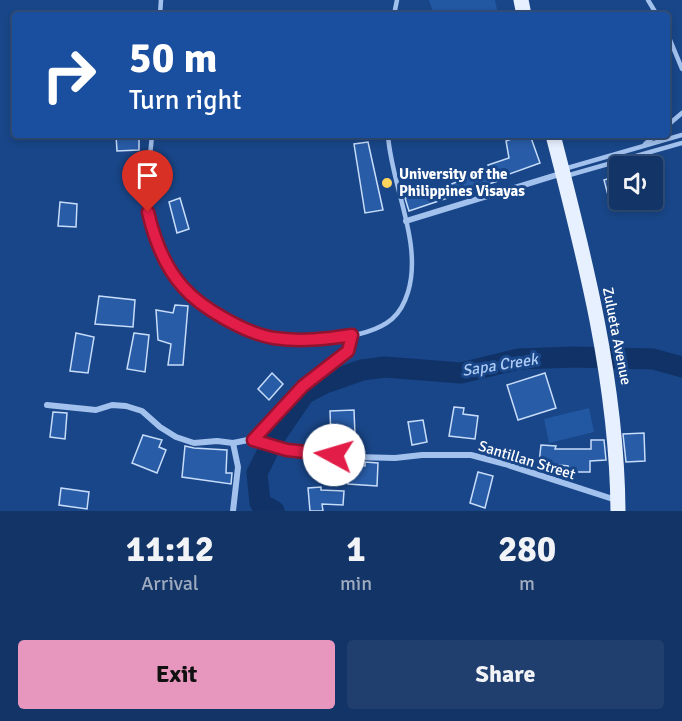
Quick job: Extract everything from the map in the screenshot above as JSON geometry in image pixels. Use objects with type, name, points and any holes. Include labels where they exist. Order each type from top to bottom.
[{"type":"main road","name":"Zulueta Avenue","points":[[554,138],[600,336],[613,418],[618,506]]},
{"type":"street","points":[[406,221],[563,173]]},
{"type":"street","points":[[253,440],[303,386],[348,351],[352,335]]},
{"type":"street","name":"Santillan Street","points":[[47,405],[96,410],[112,405],[126,406],[142,411],[176,437],[194,443],[217,441],[233,443],[253,440],[287,450],[355,457],[471,455],[505,464],[618,506]]},
{"type":"street","points":[[233,443],[238,467],[234,511]]},
{"type":"lane","points":[[670,40],[682,69]]},
{"type":"lane","points":[[670,123],[682,113]]},
{"type":"lane","points":[[563,173],[682,135]]},
{"type":"lane","points":[[671,146],[682,135]]},
{"type":"lane","points":[[152,138],[148,212],[162,254],[184,289],[234,324],[258,335],[307,340],[352,335],[379,327],[391,320],[406,300],[411,277],[411,256],[406,221],[390,158],[388,138]]},
{"type":"lane","points":[[643,146],[652,138]]},
{"type":"lane","points":[[563,173],[682,143]]},
{"type":"shaded area","points":[[429,0],[495,0],[497,12],[433,12]]},
{"type":"shaded area","points":[[589,408],[594,432],[549,443],[544,419]]},
{"type":"building","points":[[116,138],[139,138],[139,150],[117,151]]},
{"type":"building","points":[[515,138],[531,138],[540,163],[504,176],[504,179],[409,211],[405,198],[449,185],[489,169],[488,165],[509,158],[506,141]]},
{"type":"building","points":[[368,142],[383,210],[365,213],[354,144]]},
{"type":"building","points":[[609,178],[609,195],[608,195],[604,180]]},
{"type":"building","points":[[180,198],[189,229],[177,233],[169,202]]},
{"type":"building","points":[[60,202],[77,204],[76,227],[58,226]]},
{"type":"building","points":[[99,296],[135,300],[133,327],[95,324]]},
{"type":"building","points":[[175,305],[188,306],[183,365],[168,365],[171,344],[158,340],[156,310],[173,313]]},
{"type":"building","points":[[76,333],[94,337],[88,373],[70,371]]},
{"type":"building","points":[[134,333],[149,335],[145,372],[127,369]]},
{"type":"building","points":[[272,373],[283,384],[269,400],[258,389]]},
{"type":"building","points":[[545,373],[556,408],[518,420],[507,385]]},
{"type":"building","points":[[454,407],[464,408],[463,414],[478,416],[475,439],[449,436]]},
{"type":"building","points":[[354,410],[355,435],[349,435],[349,438],[331,439],[330,411]]},
{"type":"building","points":[[53,412],[67,413],[65,439],[50,437]]},
{"type":"building","points":[[423,420],[427,442],[412,445],[408,422]]},
{"type":"building","points":[[644,433],[645,461],[626,462],[623,434]]},
{"type":"building","points":[[143,435],[162,440],[159,447],[166,450],[157,473],[132,463]]},
{"type":"building","points":[[591,440],[604,440],[606,460],[590,461],[590,472],[568,472],[568,466],[539,463],[541,445],[556,446],[555,449],[591,449]]},
{"type":"building","points":[[185,446],[227,450],[226,473],[232,473],[231,484],[182,477]]},
{"type":"building","points":[[365,462],[378,463],[377,486],[348,484],[349,465],[365,466]]},
{"type":"building","points":[[478,472],[493,476],[485,508],[470,503]]},
{"type":"building","points":[[321,487],[321,490],[344,491],[343,505],[322,504],[323,511],[310,511],[308,488]]},
{"type":"building","points":[[61,488],[89,492],[87,509],[59,505]]},
{"type":"waterway","name":"Sapa Creek","points":[[274,438],[304,394],[325,383],[362,370],[385,367],[461,373],[519,359],[574,357],[653,359],[682,367]]},
{"type":"waterway","name":"Sapa Creek","points":[[267,453],[257,473],[260,503],[274,511]]},
{"type":"place","name":"University of the Philippines Visayas","points":[[387,183]]},
{"type":"route","points":[[148,212],[162,254],[177,280],[199,301],[234,324],[258,335],[295,340],[331,339],[352,335],[348,351],[303,386],[253,440],[287,450],[334,455]]}]
